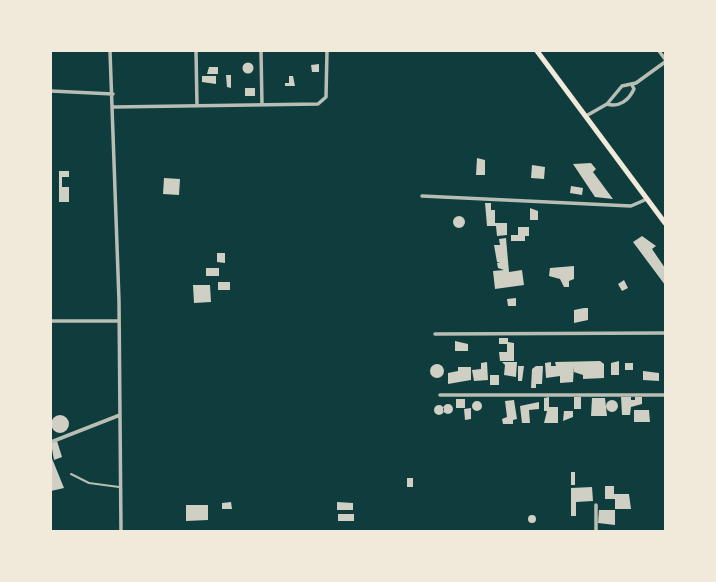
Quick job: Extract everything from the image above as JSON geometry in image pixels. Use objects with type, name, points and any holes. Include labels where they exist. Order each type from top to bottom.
[{"type":"main road","points":[[537,51],[665,223]]},
{"type":"street","points":[[110,51],[114,107],[119,321],[121,531]]},
{"type":"street","points":[[196,51],[197,106]]},
{"type":"street","points":[[261,51],[262,105]]},
{"type":"street","points":[[114,107],[324,102],[327,51]]},
{"type":"street","points":[[632,85],[665,60],[659,51]]},
{"type":"street","points":[[586,116],[607,104],[622,86],[627,83],[632,85]]},
{"type":"street","points":[[607,104],[621,104],[627,100],[634,89],[632,85]]},
{"type":"street","points":[[51,91],[113,94]]},
{"type":"street","points":[[422,196],[631,206],[647,199]]},
{"type":"street","points":[[51,321],[119,321]]},
{"type":"street","points":[[435,334],[665,333]]},
{"type":"street","points":[[440,395],[665,395]]},
{"type":"street","points":[[51,442],[120,415]]},
{"type":"street","points":[[596,505],[596,531]]},
{"type":"lane","points":[[71,474],[89,483],[120,487]]},
{"type":"building","points":[[248,62],[254,68],[248,74],[242,68]]},
{"type":"building","points":[[319,64],[319,72],[312,72],[311,65]]},
{"type":"building","points":[[209,67],[218,67],[218,74],[207,74]]},
{"type":"building","points":[[226,75],[231,75],[231,88],[227,87]]},
{"type":"building","points":[[202,76],[216,76],[216,84],[202,82]]},
{"type":"building","points":[[289,76],[293,76],[295,86],[285,86],[285,83],[289,83]]},
{"type":"building","points":[[245,88],[255,88],[255,96],[245,96]]},
{"type":"building","points":[[477,158],[485,160],[485,175],[476,175]]},
{"type":"building","points":[[591,163],[596,169],[593,172],[613,199],[595,197],[573,164]]},
{"type":"building","points":[[532,165],[545,167],[544,179],[531,178]]},
{"type":"building","points":[[59,171],[69,171],[69,177],[62,177],[62,187],[69,187],[69,202],[59,202]]},
{"type":"building","points":[[164,178],[180,179],[179,195],[163,194]]},
{"type":"building","points":[[571,186],[583,188],[582,195],[570,193]]},
{"type":"building","points":[[485,203],[491,203],[491,210],[495,210],[495,223],[507,223],[507,235],[497,236],[496,226],[487,226]]},
{"type":"building","points":[[530,208],[538,211],[538,220],[530,220]]},
{"type":"building","points":[[459,216],[465,222],[459,228],[453,222]]},
{"type":"building","points":[[518,227],[529,227],[529,236],[525,236],[525,241],[511,241],[511,235],[518,235]]},
{"type":"building","points":[[642,236],[656,246],[652,249],[665,268],[665,285],[633,242]]},
{"type":"building","points":[[506,238],[509,272],[522,270],[524,285],[495,289],[493,271],[504,270],[498,268],[497,263],[500,262],[497,262],[494,245],[500,245],[499,239]]},
{"type":"building","points":[[217,253],[225,253],[225,263],[217,262]]},
{"type":"building","points":[[574,266],[574,279],[569,281],[569,287],[564,287],[560,279],[549,276],[550,268]]},
{"type":"building","points":[[206,268],[219,268],[219,276],[206,276]]},
{"type":"building","points":[[624,280],[628,288],[622,291],[618,284]]},
{"type":"building","points":[[218,282],[230,282],[230,290],[218,290]]},
{"type":"building","points":[[193,285],[210,285],[211,302],[194,303]]},
{"type":"building","points":[[516,298],[516,306],[508,306],[507,299]]},
{"type":"building","points":[[588,308],[588,320],[574,323],[574,310]]},
{"type":"building","points":[[499,338],[508,338],[508,342],[514,343],[514,361],[500,361],[499,352],[507,352],[507,344],[499,344]]},
{"type":"building","points":[[455,341],[468,344],[468,351],[455,351]]},
{"type":"building","points":[[600,361],[604,364],[604,378],[583,379],[583,375],[574,372],[574,366],[573,382],[560,383],[560,376],[546,378],[545,363],[551,362],[551,366],[556,366],[555,362]]},
{"type":"building","points":[[619,361],[619,375],[611,375],[611,363]]},
{"type":"building","points":[[487,362],[488,380],[474,381],[472,370],[481,369],[481,363]]},
{"type":"building","points":[[502,362],[517,362],[516,377],[504,375],[505,365]]},
{"type":"building","points":[[625,363],[633,363],[633,370],[625,370]]},
{"type":"building","points":[[434,364],[440,364],[444,371],[440,378],[434,378],[430,374],[430,368]]},
{"type":"building","points":[[518,366],[524,366],[522,381],[518,381]]},
{"type":"building","points":[[543,366],[542,384],[531,388],[532,369]]},
{"type":"building","points":[[458,367],[471,367],[471,380],[448,384],[448,373],[458,371]]},
{"type":"building","points":[[643,371],[659,373],[659,381],[643,380]]},
{"type":"building","points":[[490,375],[499,375],[499,385],[490,385]]},
{"type":"building","points":[[549,397],[549,407],[558,407],[558,423],[544,423],[547,411],[544,411],[544,398]]},
{"type":"building","points":[[574,397],[581,397],[581,409],[574,409]]},
{"type":"building","points":[[621,397],[635,400],[635,397],[642,397],[642,404],[631,407],[630,415],[622,415]]},
{"type":"building","points":[[592,398],[605,398],[607,416],[591,416]]},
{"type":"building","points":[[456,399],[465,399],[465,408],[456,408]]},
{"type":"building","points":[[514,400],[517,419],[513,420],[513,424],[503,424],[502,419],[507,417],[505,401]]},
{"type":"building","points":[[477,401],[481,402],[481,410],[477,411],[473,410],[472,406],[473,402]]},
{"type":"building","points":[[607,401],[617,401],[617,411],[607,411]]},
{"type":"building","points":[[539,402],[539,409],[529,410],[530,423],[522,423],[520,406]]},
{"type":"building","points":[[448,404],[452,405],[452,413],[448,414],[444,413],[443,409],[444,405]]},
{"type":"building","points":[[439,405],[444,410],[439,415],[434,410]]},
{"type":"building","points":[[471,408],[471,419],[465,420],[464,409]]},
{"type":"building","points":[[634,410],[649,410],[650,422],[634,422]]},
{"type":"building","points":[[564,411],[573,411],[573,417],[563,421]]},
{"type":"building","points":[[60,415],[66,418],[69,424],[66,430],[60,433],[54,430],[51,424],[54,418]]},
{"type":"building","points":[[57,441],[62,457],[54,460],[51,443]]},
{"type":"building","points":[[51,456],[64,488],[51,491]]},
{"type":"building","points":[[571,472],[575,472],[575,485],[571,485]]},
{"type":"building","points":[[407,478],[413,478],[413,487],[407,487]]},
{"type":"building","points":[[605,486],[614,486],[614,494],[629,494],[631,509],[615,509],[615,499],[605,499]]},
{"type":"building","points":[[592,487],[593,501],[576,502],[576,516],[571,516],[571,488]]},
{"type":"building","points":[[231,502],[232,509],[222,509],[222,503]]},
{"type":"building","points":[[337,502],[353,503],[353,510],[337,510]]},
{"type":"building","points":[[186,505],[208,505],[208,520],[186,521]]},
{"type":"building","points":[[599,510],[615,510],[615,525],[598,523]]},
{"type":"building","points":[[338,514],[354,514],[354,521],[338,521]]},
{"type":"building","points":[[532,515],[536,519],[532,523],[528,519]]}]
